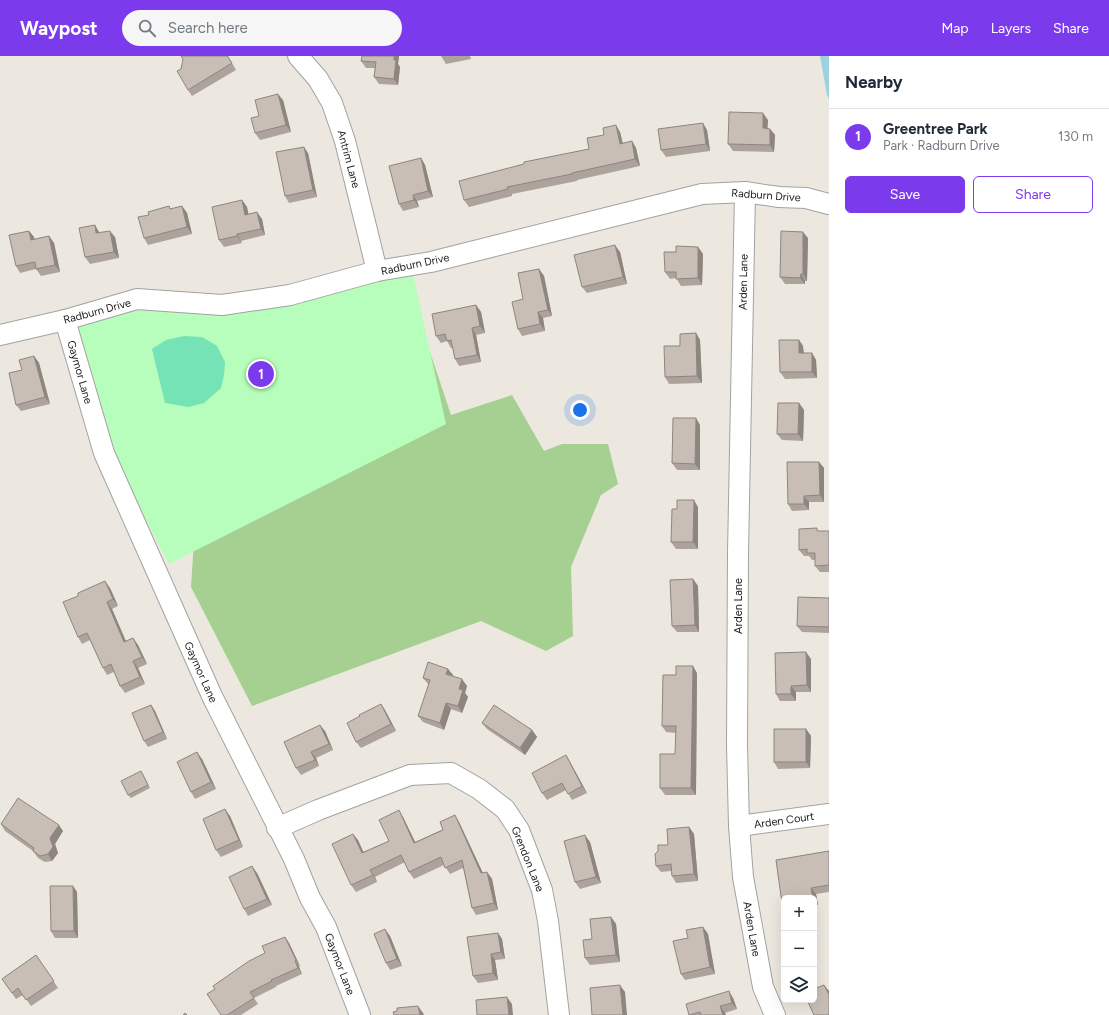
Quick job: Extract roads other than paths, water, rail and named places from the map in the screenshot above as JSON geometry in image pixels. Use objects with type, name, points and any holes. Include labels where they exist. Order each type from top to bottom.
[{"type":"street","name":"Antrim Lane","points":[[298,56],[318,79],[332,103],[345,141],[377,272]]},
{"type":"street","name":"Radburn Drive","points":[[0,335],[65,320],[137,300],[222,305],[290,295],[377,272],[431,262],[702,194],[745,192],[779,197],[806,198],[829,204]]},
{"type":"street","name":"Arden Lane","points":[[745,192],[738,553],[737,745],[739,826],[743,877],[763,987],[775,1015]]},
{"type":"street","name":"Gaymor Lane","points":[[65,320],[104,453],[212,696],[277,828],[294,859],[310,898],[326,927],[357,1014]]},
{"type":"street","name":"Grendon Lane","points":[[277,828],[318,810],[410,775],[451,773],[479,789],[505,809],[519,830],[542,890],[548,921],[559,1015]]},
{"type":"street","name":"Arden Court","points":[[739,826],[829,814]]},
{"type":"water","points":[[820,56],[829,56],[829,99],[827,95]]},
{"type":"place","name":"Greentree Park","points":[[261,374]]}]
